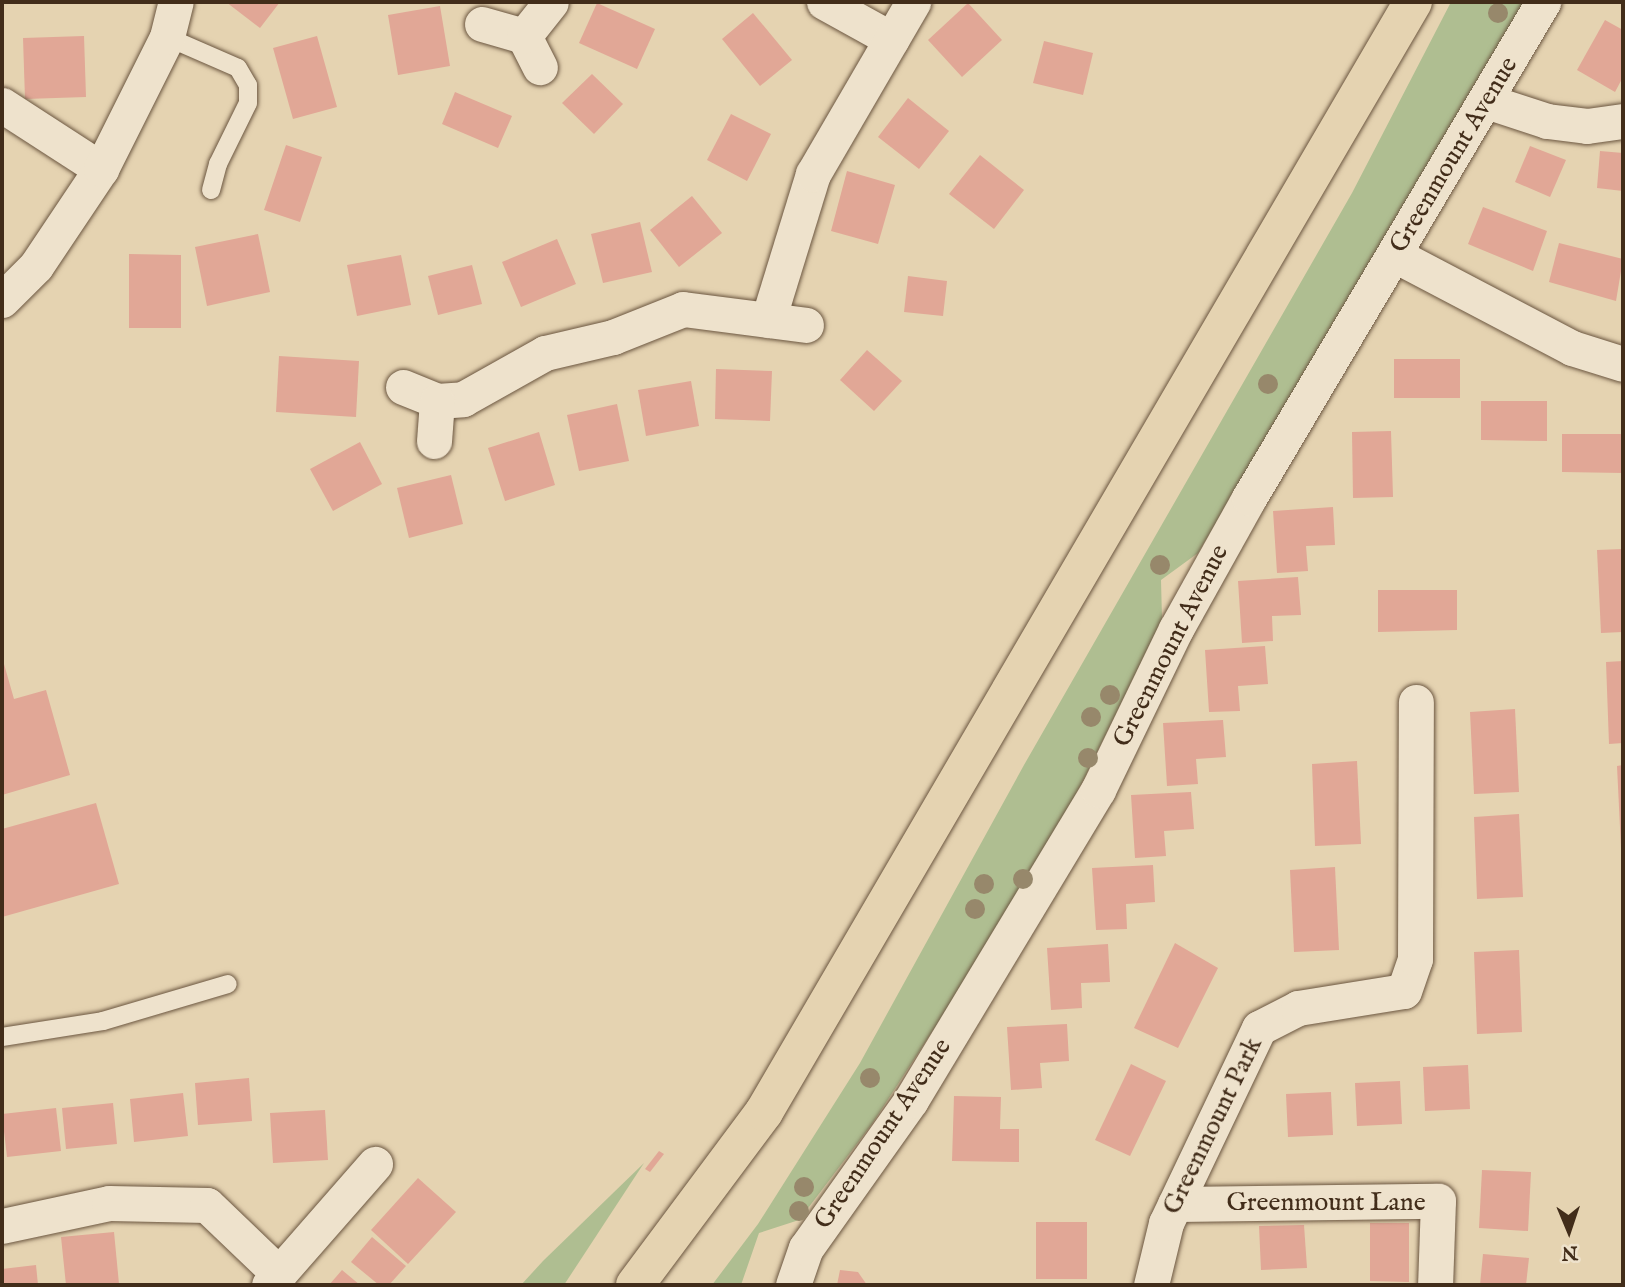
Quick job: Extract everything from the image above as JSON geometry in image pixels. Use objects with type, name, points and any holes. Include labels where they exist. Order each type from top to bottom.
[{"type":"highway","points":[[635,1285],[778,1089],[1413,2]]},
{"type":"street","points":[[2,300],[36,266],[101,169],[167,37],[176,2]]},
{"type":"street","points":[[524,36],[551,2]]},
{"type":"street","points":[[824,2],[891,40]]},
{"type":"street","points":[[768,320],[813,174],[913,2]]},
{"type":"street","name":"Greenmount Avenue","points":[[793,1285],[806,1248],[911,1100],[1098,790],[1176,629],[1543,2]]},
{"type":"street","points":[[482,24],[524,36],[540,68]]},
{"type":"street","points":[[1486,102],[1547,121],[1587,126],[1623,121]]},
{"type":"street","points":[[2,105],[101,169]]},
{"type":"street","points":[[1395,255],[1572,348],[1623,365]]},
{"type":"street","points":[[403,387],[436,401],[463,399],[545,353],[613,337],[683,309],[806,325]]},
{"type":"street","points":[[434,441],[436,401]]},
{"type":"street","name":"Greenmount Park","points":[[1151,1285],[1175,1204],[1259,1028],[1298,1008],[1404,991],[1415,959],[1416,702]]},
{"type":"street","points":[[2,1226],[109,1203],[207,1205],[274,1280],[375,1164]]},
{"type":"street","name":"Greenmount Lane","points":[[1175,1204],[1437,1201],[1435,1285]]},
{"type":"lane","points":[[167,37],[238,68],[248,85],[248,103],[218,164],[211,190]]},
{"type":"lane","points":[[2,1037],[103,1021],[228,984]]},
{"type":"green space","points":[[1451,2],[1525,2],[1198,553],[1161,580],[1162,619],[1083,781],[1012,909],[872,1124],[799,1220],[759,1233],[741,1285],[712,1285],[758,1224],[860,1063],[1024,765],[1352,193]]},
{"type":"green space","points":[[644,1163],[564,1285],[521,1285],[543,1261]]},
{"type":"building","points":[[226,2],[280,2],[260,28]]},
{"type":"building","points":[[597,3],[655,29],[637,69],[579,43]]},
{"type":"building","points":[[968,3],[1002,40],[962,77],[928,40]]},
{"type":"building","points":[[440,6],[450,66],[398,75],[388,15]]},
{"type":"building","points":[[753,13],[792,60],[760,86],[722,39]]},
{"type":"building","points":[[1605,20],[1623,30],[1623,77],[1615,92],[1577,70]]},
{"type":"building","points":[[84,36],[86,97],[25,99],[23,38]]},
{"type":"building","points":[[317,36],[337,107],[293,119],[273,48]]},
{"type":"building","points":[[1044,41],[1093,53],[1083,95],[1033,83]]},
{"type":"building","points":[[592,74],[623,104],[594,134],[562,103]]},
{"type":"building","points":[[455,92],[512,116],[498,148],[442,124]]},
{"type":"building","points":[[908,98],[949,131],[919,169],[878,137]]},
{"type":"building","points":[[731,114],[771,134],[747,181],[707,160]]},
{"type":"building","points":[[286,145],[322,157],[300,222],[264,210]]},
{"type":"building","points":[[1530,146],[1566,160],[1550,197],[1515,182]]},
{"type":"building","points":[[1600,151],[1623,153],[1623,191],[1597,188]]},
{"type":"building","points":[[980,155],[1024,190],[994,229],[949,194]]},
{"type":"building","points":[[847,171],[895,185],[878,244],[831,231]]},
{"type":"building","points":[[692,196],[722,233],[679,267],[650,230]]},
{"type":"building","points":[[1483,207],[1547,231],[1533,271],[1468,244]]},
{"type":"building","points":[[640,222],[652,272],[603,283],[591,234]]},
{"type":"building","points":[[258,234],[270,292],[207,306],[195,247]]},
{"type":"building","points":[[557,239],[576,284],[521,307],[502,262]]},
{"type":"building","points":[[1559,243],[1623,259],[1616,301],[1549,282]]},
{"type":"building","points":[[129,254],[181,255],[181,328],[129,328]]},
{"type":"building","points":[[401,255],[411,305],[357,316],[347,265]]},
{"type":"building","points":[[472,265],[482,304],[438,315],[428,276]]},
{"type":"building","points":[[908,276],[947,281],[943,316],[904,312]]},
{"type":"building","points":[[867,350],[902,381],[874,411],[840,380]]},
{"type":"building","points":[[279,356],[359,361],[356,417],[276,412]]},
{"type":"building","points":[[1394,359],[1460,359],[1460,398],[1394,398]]},
{"type":"building","points":[[716,369],[772,371],[770,421],[715,419]]},
{"type":"building","points":[[691,381],[699,426],[646,436],[638,390]]},
{"type":"building","points":[[1481,401],[1547,401],[1547,441],[1481,440]]},
{"type":"building","points":[[617,404],[629,461],[579,471],[567,415]]},
{"type":"building","points":[[1391,431],[1393,497],[1353,498],[1352,432]]},
{"type":"building","points":[[539,432],[555,485],[505,501],[488,448]]},
{"type":"building","points":[[1562,434],[1623,434],[1623,473],[1562,472]]},
{"type":"building","points":[[360,442],[382,484],[333,511],[310,469]]},
{"type":"building","points":[[451,475],[463,524],[409,538],[397,488]]},
{"type":"building","points":[[1333,507],[1335,545],[1306,546],[1308,571],[1277,573],[1273,511]]},
{"type":"building","points":[[1623,549],[1623,632],[1601,633],[1597,550]]},
{"type":"building","points":[[1298,577],[1301,615],[1272,616],[1273,641],[1242,643],[1238,581]]},
{"type":"building","points":[[1378,590],[1457,590],[1457,630],[1378,632]]},
{"type":"building","points":[[1265,646],[1268,684],[1238,686],[1240,711],[1209,712],[1205,650]]},
{"type":"building","points":[[2,657],[14,699],[46,690],[70,775],[2,795]]},
{"type":"building","points":[[1623,661],[1623,743],[1609,744],[1606,662]]},
{"type":"building","points":[[1515,709],[1519,792],[1474,794],[1470,712]]},
{"type":"building","points":[[1223,720],[1226,757],[1196,759],[1198,784],[1167,786],[1163,723]]},
{"type":"building","points":[[1357,761],[1361,844],[1315,846],[1312,764]]},
{"type":"building","points":[[1623,765],[1623,848],[1621,848],[1617,766]]},
{"type":"building","points":[[1191,792],[1194,829],[1164,831],[1166,856],[1135,858],[1131,795]]},
{"type":"building","points":[[96,803],[119,884],[2,917],[2,829]]},
{"type":"building","points":[[1519,814],[1523,897],[1477,899],[1474,817]]},
{"type":"building","points":[[1153,865],[1155,902],[1126,904],[1127,929],[1096,930],[1092,868]]},
{"type":"building","points":[[1335,867],[1339,950],[1294,952],[1290,870]]},
{"type":"building","points":[[1175,943],[1218,968],[1178,1048],[1134,1028]]},
{"type":"building","points":[[1108,944],[1110,982],[1081,983],[1082,1008],[1051,1010],[1047,948]]},
{"type":"building","points":[[1519,950],[1522,1032],[1477,1034],[1474,952]]},
{"type":"building","points":[[1067,1024],[1069,1061],[1040,1063],[1042,1088],[1011,1090],[1007,1027]]},
{"type":"building","points":[[1131,1064],[1166,1081],[1130,1156],[1095,1140]]},
{"type":"building","points":[[1468,1065],[1470,1109],[1425,1111],[1423,1067]]},
{"type":"building","points":[[249,1078],[252,1121],[198,1125],[195,1083]]},
{"type":"building","points":[[1400,1081],[1402,1124],[1357,1126],[1355,1083]]},
{"type":"building","points":[[1331,1092],[1333,1135],[1288,1137],[1286,1094]]},
{"type":"building","points":[[183,1093],[188,1136],[134,1142],[130,1099]]},
{"type":"building","points":[[954,1096],[1001,1097],[1000,1129],[1019,1129],[1019,1162],[952,1161]]},
{"type":"building","points":[[113,1103],[117,1144],[66,1149],[62,1108]]},
{"type":"building","points":[[56,1108],[61,1151],[7,1157],[2,1114]]},
{"type":"building","points":[[325,1110],[328,1160],[273,1163],[270,1113]]},
{"type":"building","points":[[659,1151],[664,1154],[650,1172],[645,1169]]},
{"type":"building","points":[[1482,1170],[1531,1172],[1528,1231],[1479,1228]]},
{"type":"building","points":[[418,1178],[456,1212],[408,1264],[371,1230]]},
{"type":"building","points":[[1036,1222],[1087,1222],[1087,1279],[1036,1279]]},
{"type":"building","points":[[1370,1223],[1409,1223],[1409,1282],[1370,1281]]},
{"type":"building","points":[[1304,1225],[1307,1268],[1261,1270],[1259,1226]]},
{"type":"building","points":[[114,1232],[119,1284],[66,1285],[61,1237]]},
{"type":"building","points":[[372,1237],[406,1266],[389,1285],[379,1285],[351,1262]]},
{"type":"building","points":[[1483,1254],[1529,1258],[1526,1285],[1480,1285]]},
{"type":"building","points":[[36,1265],[38,1285],[2,1285],[2,1269]]},
{"type":"building","points":[[342,1270],[360,1285],[329,1285]]},
{"type":"building","points":[[840,1270],[858,1272],[867,1285],[837,1285]]}]
